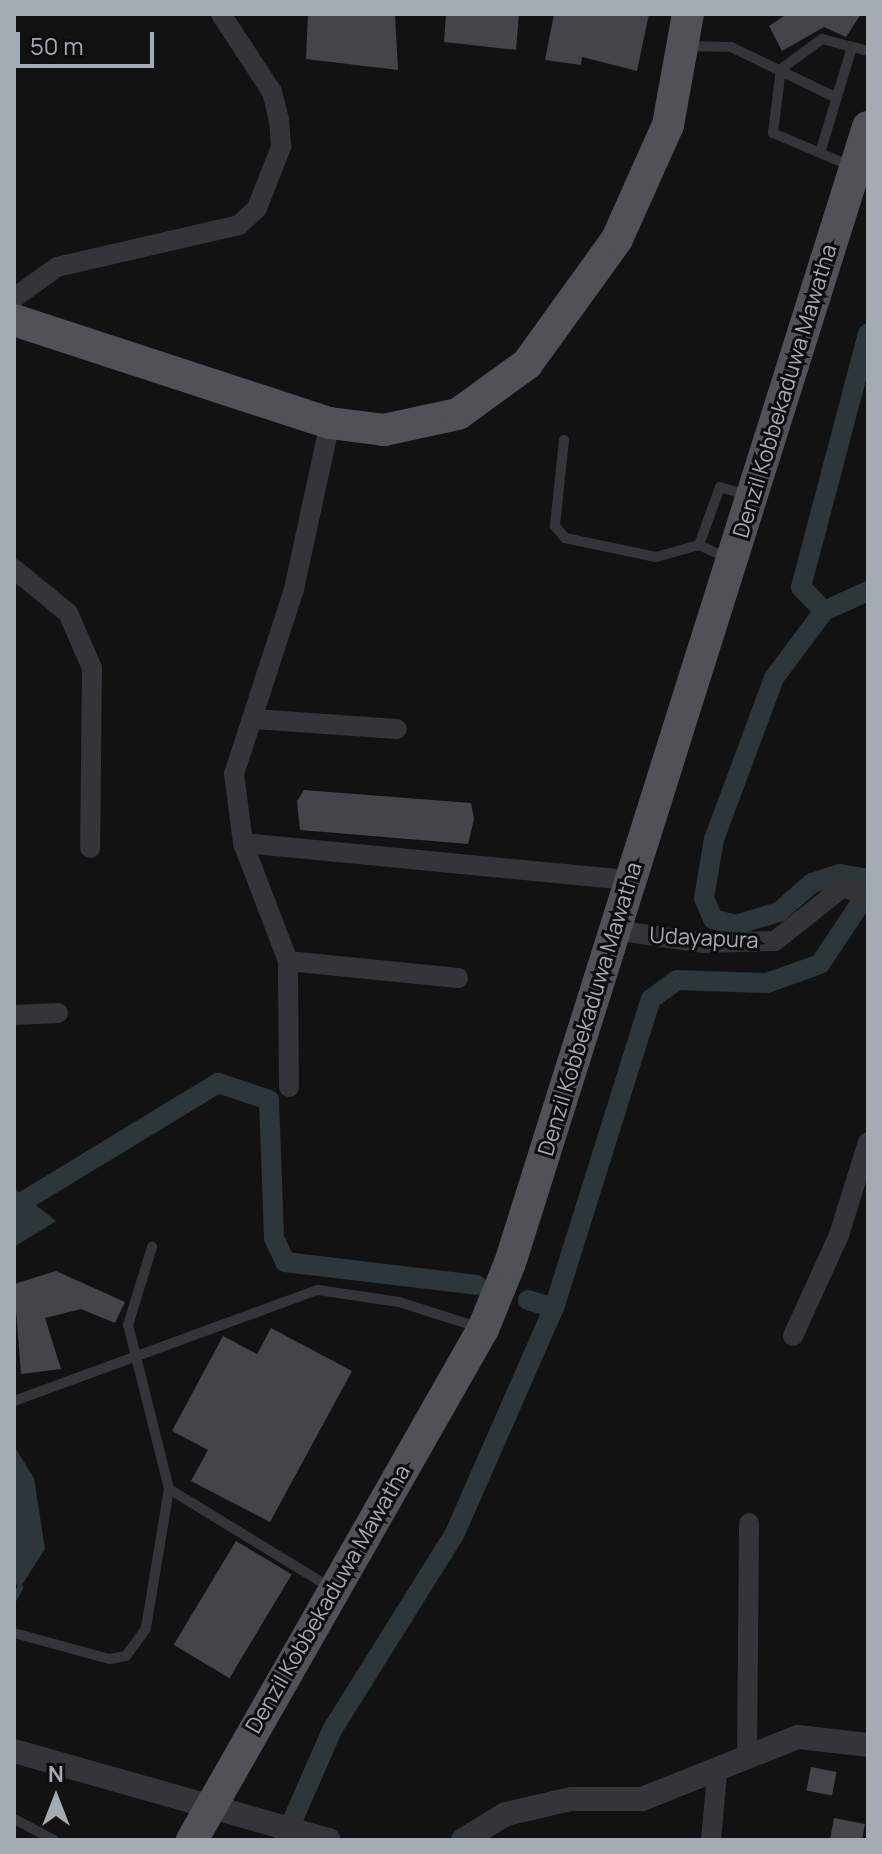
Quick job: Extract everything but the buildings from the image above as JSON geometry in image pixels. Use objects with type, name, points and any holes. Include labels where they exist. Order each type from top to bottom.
[{"type":"main road","points":[[14,320],[330,423],[384,430],[439,422],[485,399],[527,364],[570,313],[635,204],[668,125],[686,30]]},
{"type":"main road","name":"Denzil Kobbekaduwa Mawatha","points":[[192,1840],[483,1329],[615,930],[868,127]]},
{"type":"street","points":[[14,298],[57,267],[239,225],[257,208],[281,147],[279,120],[272,92],[221,14]]},
{"type":"street","points":[[289,1087],[288,961],[243,843],[234,774],[294,589],[330,423]]},
{"type":"street","points":[[16,574],[68,613],[92,668],[90,848]]},
{"type":"street","points":[[254,719],[397,729]]},
{"type":"street","points":[[243,843],[630,880]]},
{"type":"street","name":"Udayapura","points":[[615,930],[703,943],[775,941],[843,887],[868,897]]},
{"type":"street","points":[[288,961],[458,978]]},
{"type":"street","points":[[14,1015],[58,1013]]},
{"type":"street","points":[[793,1336],[839,1235],[868,1142]]},
{"type":"street","points":[[747,1758],[749,1523]]},
{"type":"street","points":[[463,1840],[506,1814],[571,1799],[642,1799],[717,1774],[798,1737],[868,1745]]},
{"type":"street","points":[[14,1751],[212,1803],[328,1839]]},
{"type":"street","points":[[711,1840],[717,1774]]},
{"type":"lane","points":[[686,30],[781,69],[835,97]]},
{"type":"lane","points":[[855,168],[773,133],[781,69],[822,39],[868,51]]},
{"type":"lane","points":[[820,153],[852,47]]},
{"type":"lane","points":[[564,440],[555,526],[565,538],[656,557],[699,545],[731,560]]},
{"type":"lane","points":[[699,545],[720,487],[751,496]]},
{"type":"lane","points":[[14,1633],[110,1659],[126,1656],[146,1628],[169,1489],[128,1325],[152,1247]]},
{"type":"lane","points":[[14,1401],[136,1362],[276,1300],[318,1290],[399,1302],[483,1329]]},
{"type":"lane","points":[[169,1489],[333,1589]]},
{"type":"lane","points":[[14,1819],[54,1840]]},
{"type":"shaded area","points":[[14,1188],[56,1221],[14,1247]]},
{"type":"shaded area","points":[[14,1446],[34,1478],[45,1549],[20,1588],[14,1582]]},
{"type":"waterway","points":[[824,611],[801,587],[868,334]]},
{"type":"waterway","points":[[868,591],[824,611],[774,678],[714,839],[704,898],[713,919],[735,925],[779,912],[812,883],[840,874],[868,879]]},
{"type":"waterway","points":[[284,1840],[332,1730],[455,1533],[554,1308],[651,999],[677,980],[767,983],[820,964],[868,892]]},
{"type":"waterway","points":[[14,1207],[218,1083],[269,1100],[274,1238],[285,1262],[477,1285]]},
{"type":"waterway","points":[[528,1300],[554,1308]]},
{"type":"waterway","points":[[14,1599],[20,1588]]}]
